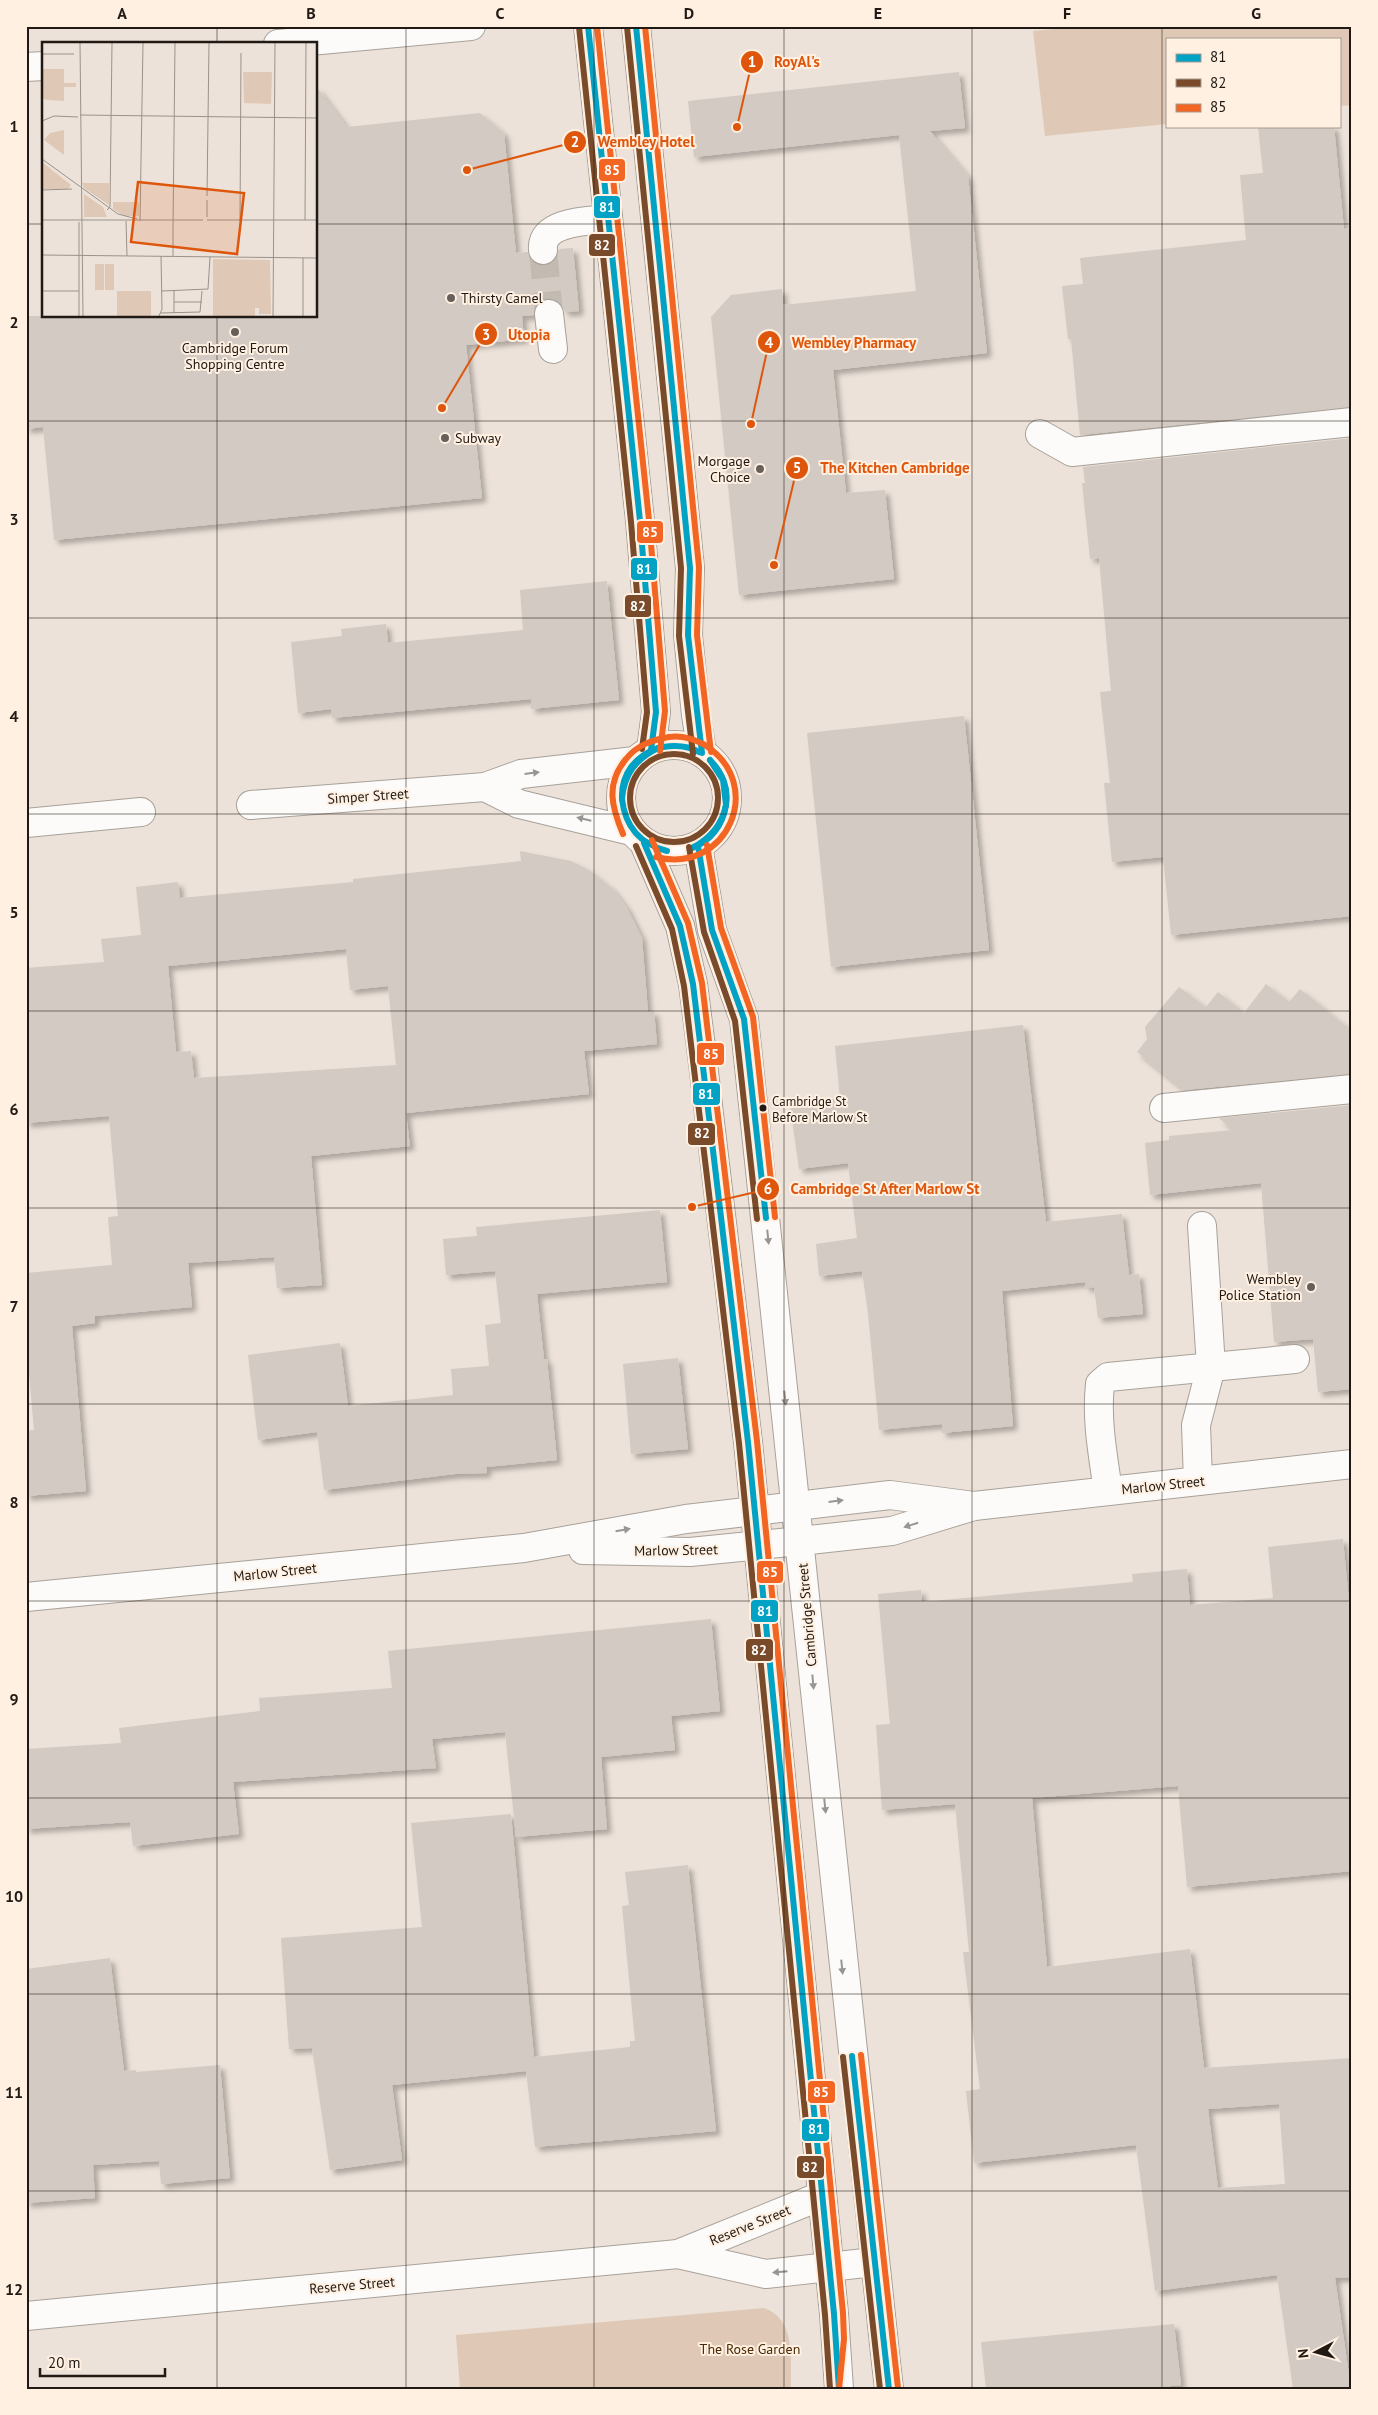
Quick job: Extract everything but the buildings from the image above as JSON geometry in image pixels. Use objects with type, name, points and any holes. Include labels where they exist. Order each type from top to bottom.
[{"type":"main road","points":[[299,42],[471,26]]},
{"type":"main road","points":[[588,26],[640,521],[656,712],[643,755],[623,783],[621,808],[680,926],[693,984],[754,1511],[839,2389]]},
{"type":"main road","points":[[636,26],[689,558],[688,635],[696,715],[702,752]]},
{"type":"main road","points":[[26,67],[42,66]]},
{"type":"main road","points":[[543,250],[543,246],[550,234],[564,224],[608,219]]},
{"type":"main road","points":[[549,314],[553,350]]},
{"type":"main road","points":[[1040,434],[1072,452],[1352,422]]},
{"type":"main road","points":[[485,787],[518,804],[637,837],[661,851],[680,852],[698,846],[713,835],[723,819],[728,801],[725,782],[716,765],[702,752],[686,746],[668,745],[643,755]]},
{"type":"main road","name":"Simper Street","points":[[251,805],[485,787],[521,774],[643,755]]},
{"type":"main road","points":[[26,823],[141,812]]},
{"type":"main road","name":"Cambridge Street","points":[[698,846],[712,930],[744,1019],[800,1541],[820,1757],[888,2389]]},
{"type":"main road","points":[[1164,1108],[1352,1088]]},
{"type":"main road","points":[[1198,1481],[1196,1426],[1212,1368],[1202,1226]]},
{"type":"main road","points":[[1108,1491],[1100,1435],[1100,1384],[1108,1377],[1295,1359]]},
{"type":"main road","name":"Marlow Street","points":[[524,1548],[690,1552],[800,1541],[892,1531],[974,1506],[1352,1464]]},
{"type":"main road","name":"Marlow Street","points":[[26,1596],[524,1548],[686,1519],[890,1495],[974,1506]]},
{"type":"main road","name":"Reserve Street","points":[[26,2316],[678,2254],[821,2196]]},
{"type":"main road","name":"Reserve Street","points":[[678,2254],[766,2274],[874,2262]]},
{"type":"main road","points":[[830,2389],[835,2338]]},
{"type":"green space","points":[[1084,26],[1352,26],[1352,105],[1340,106],[1340,38],[1166,38],[1166,124],[1045,136],[1033,31]]},
{"type":"green space","name":"The Rose Garden","points":[[764,2308],[775,2314],[787,2331],[791,2353],[791,2389],[460,2389],[456,2335]]},
{"type":"tunnel","points":[[543,250],[549,314]]},
{"type":"transit line","name":"81","points":[[588,26],[640,521],[656,712],[651,750]]},
{"type":"transit line","name":"85","points":[[597,26],[649,520],[665,711],[660,751]]},
{"type":"transit line","name":"81","points":[[636,26],[690,568],[688,635],[702,753]]},
{"type":"transit line","name":"85","points":[[645,26],[699,567],[697,635],[711,752]]},
{"type":"transit line","name":"82","points":[[579,27],[631,522],[647,712],[642,749]]},
{"type":"transit line","name":"82","points":[[627,27],[681,568],[679,636],[693,754]]},
{"type":"transit line","name":"85","points":[[623,834],[616,815],[613,787],[619,768],[630,754],[645,744],[669,737],[688,738],[705,745],[724,762],[733,782],[735,803],[730,823],[719,840],[702,853],[681,859],[656,857]]},
{"type":"transit line","name":"81","points":[[663,747],[681,746],[699,752]]},
{"type":"transit line","name":"81","points":[[622,799],[624,782],[631,767],[650,751],[658,748]]},
{"type":"transit line","name":"81","points":[[622,799],[625,782],[632,768],[643,757],[658,748]]},
{"type":"transit line","name":"82","points":[[674,754],[691,758],[705,767],[714,781],[718,798],[714,815],[705,829],[691,838],[674,842],[657,838],[643,829],[634,815],[630,798],[634,781],[643,767],[657,758],[674,754]]},
{"type":"transit line","name":"81","points":[[710,760],[724,781],[726,805]]},
{"type":"transit line","name":"81","points":[[710,760],[723,780],[726,805]]},
{"type":"transit line","name":"81","points":[[622,799],[626,818],[642,839],[657,848],[667,851]]},
{"type":"transit line","name":"81","points":[[692,848],[714,831],[726,805]]},
{"type":"transit line","name":"81","points":[[692,848],[710,837],[719,826],[726,805]]},
{"type":"transit line","name":"85","points":[[652,840],[688,923],[702,983],[757,1441],[843,2313],[844,2339],[839,2389]]},
{"type":"transit line","name":"81","points":[[644,843],[680,926],[693,984],[748,1442],[834,2314],[839,2389]]},
{"type":"transit line","name":"85","points":[[707,845],[721,928],[753,1017],[775,1217]]},
{"type":"transit line","name":"82","points":[[636,846],[672,929],[684,986],[739,1443],[825,2315],[830,2389]]},
{"type":"transit line","name":"81","points":[[698,846],[712,930],[744,1019],[766,1218]]},
{"type":"transit line","name":"82","points":[[689,847],[704,932],[735,1021],[757,1219]]},
{"type":"transit line","name":"85","points":[[861,2055],[898,2388]]},
{"type":"transit line","name":"81","points":[[852,2056],[889,2389]]},
{"type":"transit line","name":"82","points":[[843,2057],[880,2389]]},
{"type":"place","name":"RoyAl's","points":[[737,127]]},
{"type":"place","name":"Wembley Hotel","points":[[467,170]]},
{"type":"place","name":"Thirsty Camel","points":[[451,298]]},
{"type":"place","name":"Cambridge Forum Shopping Centre","points":[[235,332]]},
{"type":"place","name":"Utopia","points":[[442,408]]},
{"type":"place","name":"Wembley Pharmacy","points":[[751,424]]},
{"type":"place","name":"Subway","points":[[445,438]]},
{"type":"place","name":"Morgage Choice","points":[[760,469]]},
{"type":"place","name":"The Kitchen Cambridge","points":[[774,565]]},
{"type":"place","name":"Cambridge St Before Marlow St","points":[[763,1108]]},
{"type":"place","name":"Cambridge St After Marlow St","points":[[692,1207]]},
{"type":"place","name":"Wembley Police Station","points":[[1311,1287]]}]
